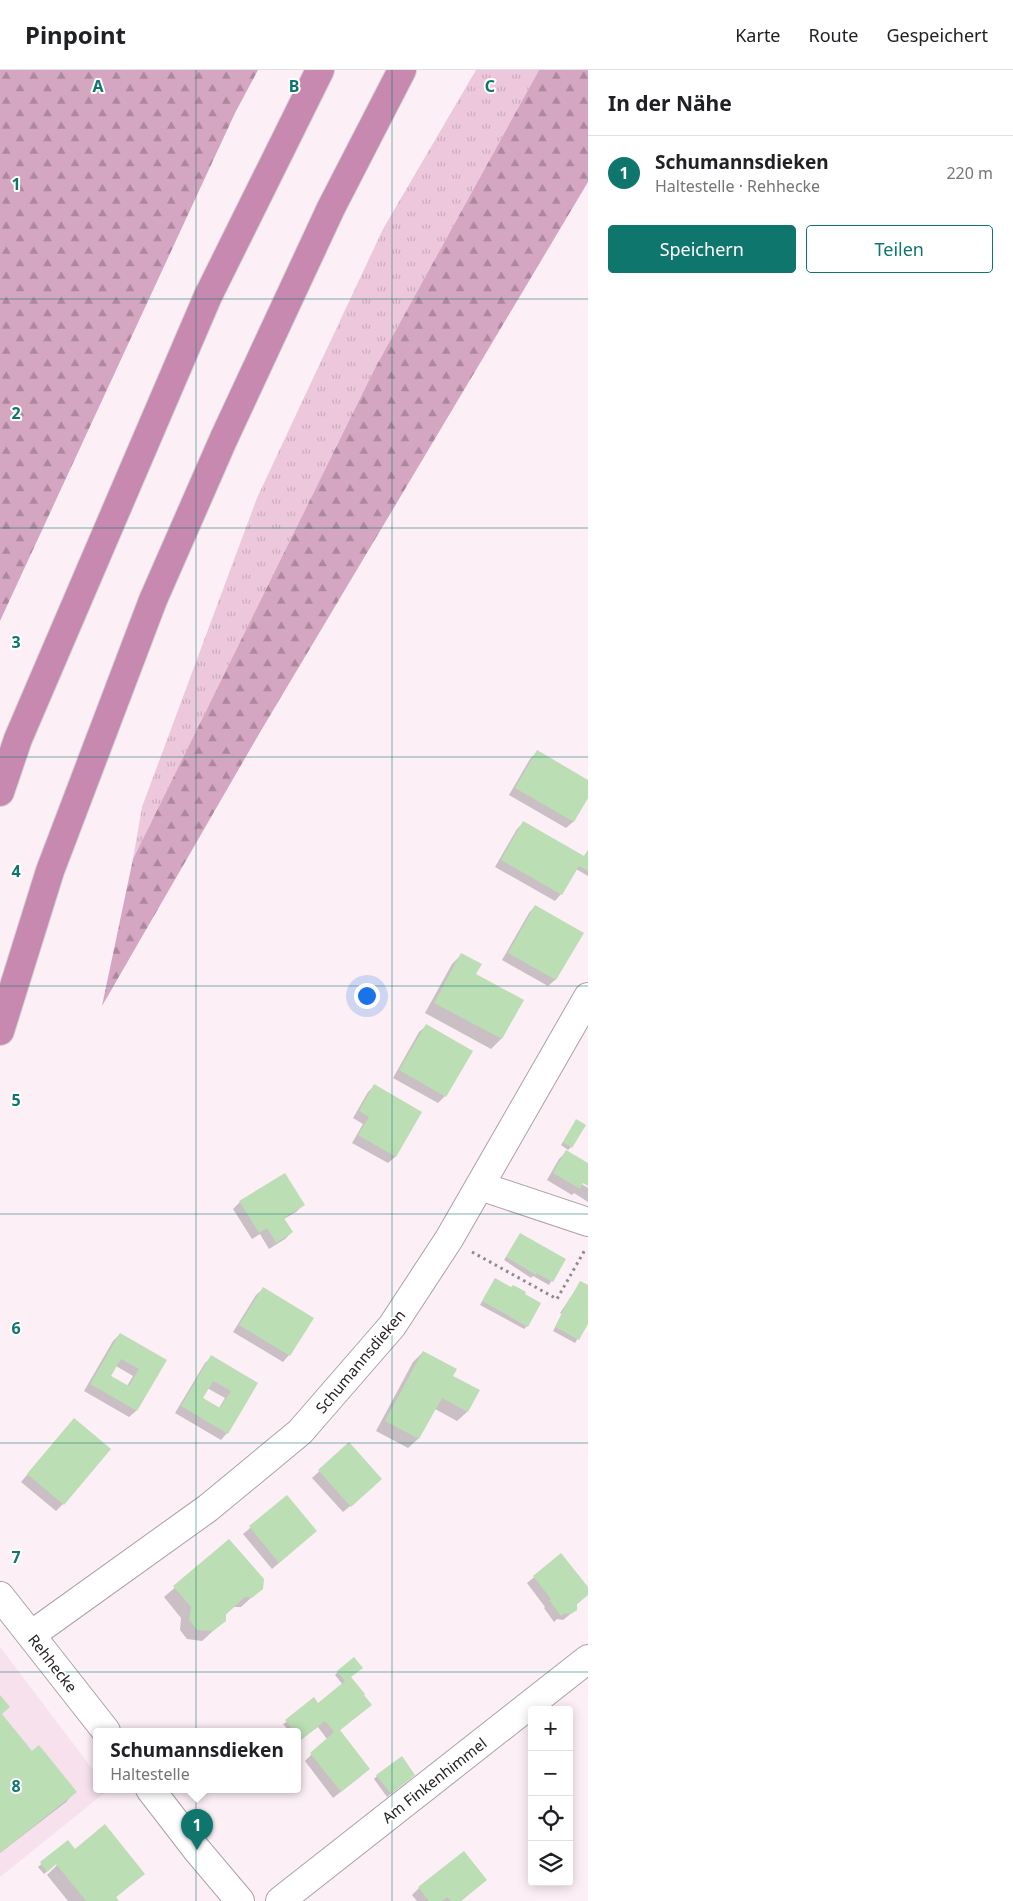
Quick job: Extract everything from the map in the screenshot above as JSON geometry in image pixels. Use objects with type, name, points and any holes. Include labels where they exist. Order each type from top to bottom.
[{"type":"highway","points":[[0,792],[18,738],[196,322],[320,70]]},
{"type":"highway","points":[[0,1032],[50,871],[153,600],[224,438],[310,252],[402,70]]},
{"type":"street","name":"Schumannsdieken","points":[[32,1635],[208,1508],[300,1432],[392,1326],[449,1239],[588,997]]},
{"type":"street","points":[[480,1186],[588,1222]]},
{"type":"street","name":"Rehhecke","points":[[0,1596],[104,1728]]},
{"type":"street","name":"Am Finkenhimmel","points":[[280,1901],[588,1659]]},
{"type":"street","points":[[153,1793],[197,1850],[240,1901]]},
{"type":"path","points":[[449,1239],[557,1299],[588,1244]]},
{"type":"shaded area","points":[[0,1647],[93,1770],[93,1793],[104,1793],[0,1877]]},
{"type":"green space","points":[[0,70],[258,70],[235,113],[0,621]]},
{"type":"green space","points":[[476,70],[539,70],[375,368],[133,859],[142,807],[257,498],[383,229]]},
{"type":"green space","points":[[539,70],[588,70],[588,182],[259,734],[102,1006],[133,859],[375,368]]},
{"type":"building","points":[[537,750],[588,780],[588,798],[574,822],[515,788]]},
{"type":"building","points":[[523,821],[584,856],[588,850],[588,871],[579,866],[562,895],[501,860]]},
{"type":"building","points":[[535,905],[584,933],[556,980],[508,953]]},
{"type":"building","points":[[461,953],[482,964],[476,974],[524,1000],[502,1039],[434,1003]]},
{"type":"building","points":[[426,1024],[473,1051],[446,1097],[399,1070]]},
{"type":"building","points":[[374,1084],[422,1112],[396,1157],[358,1135],[369,1117],[359,1111]]},
{"type":"building","points":[[576,1119],[586,1125],[572,1148],[563,1142]]},
{"type":"building","points":[[566,1150],[588,1163],[588,1186],[583,1183],[580,1189],[553,1173]]},
{"type":"building","points":[[285,1173],[305,1205],[284,1218],[293,1232],[276,1243],[267,1228],[259,1233],[239,1201]]},
{"type":"building","points":[[520,1233],[566,1259],[553,1282],[536,1273],[536,1275],[506,1257]]},
{"type":"building","points":[[495,1278],[511,1287],[513,1285],[519,1288],[526,1292],[525,1294],[541,1303],[528,1327],[482,1301]]},
{"type":"building","points":[[580,1281],[588,1285],[588,1324],[579,1340],[555,1327]]},
{"type":"building","points":[[263,1287],[314,1318],[290,1356],[239,1325]]},
{"type":"building","points":[[120,1333],[167,1360],[137,1411],[90,1384]],"holes":[[[121,1359],[139,1369],[129,1386],[111,1376]]]},
{"type":"building","points":[[423,1351],[457,1369],[453,1376],[480,1390],[468,1412],[442,1398],[419,1439],[385,1421]]},
{"type":"building","points":[[211,1355],[258,1383],[228,1434],[181,1406]],"holes":[[[213,1381],[231,1391],[220,1408],[203,1398]]]},
{"type":"building","points":[[74,1418],[111,1449],[64,1505],[27,1474]]},
{"type":"building","points":[[349,1442],[382,1479],[351,1507],[318,1470]]},
{"type":"building","points":[[287,1495],[317,1531],[279,1563],[249,1526]]},
{"type":"building","points":[[229,1539],[264,1579],[263,1589],[252,1598],[245,1597],[226,1614],[226,1621],[213,1631],[197,1630],[189,1620],[191,1607],[173,1586]]},
{"type":"building","points":[[561,1553],[588,1587],[588,1595],[577,1604],[577,1610],[571,1614],[565,1613],[561,1616],[549,1600],[551,1599],[533,1576]]},
{"type":"building","points":[[354,1657],[363,1668],[351,1677],[372,1705],[340,1730],[370,1769],[341,1792],[310,1753],[334,1732],[325,1721],[301,1740],[301,1728],[292,1728],[285,1720],[314,1697],[318,1703],[345,1681],[337,1671]]},
{"type":"building","points":[[0,1695],[10,1707],[2,1714],[32,1751],[39,1745],[77,1792],[0,1853]]},
{"type":"building","points":[[402,1756],[415,1775],[391,1794],[376,1775]]},
{"type":"building","points":[[105,1824],[145,1874],[116,1897],[119,1901],[86,1901],[56,1864],[47,1872],[40,1862],[68,1840],[75,1849]]},
{"type":"building","points":[[464,1851],[487,1880],[461,1901],[451,1901],[447,1897],[442,1901],[429,1901],[418,1887]]},
{"type":"place","name":"Schumannsdieken","points":[[197,1850]]}]
